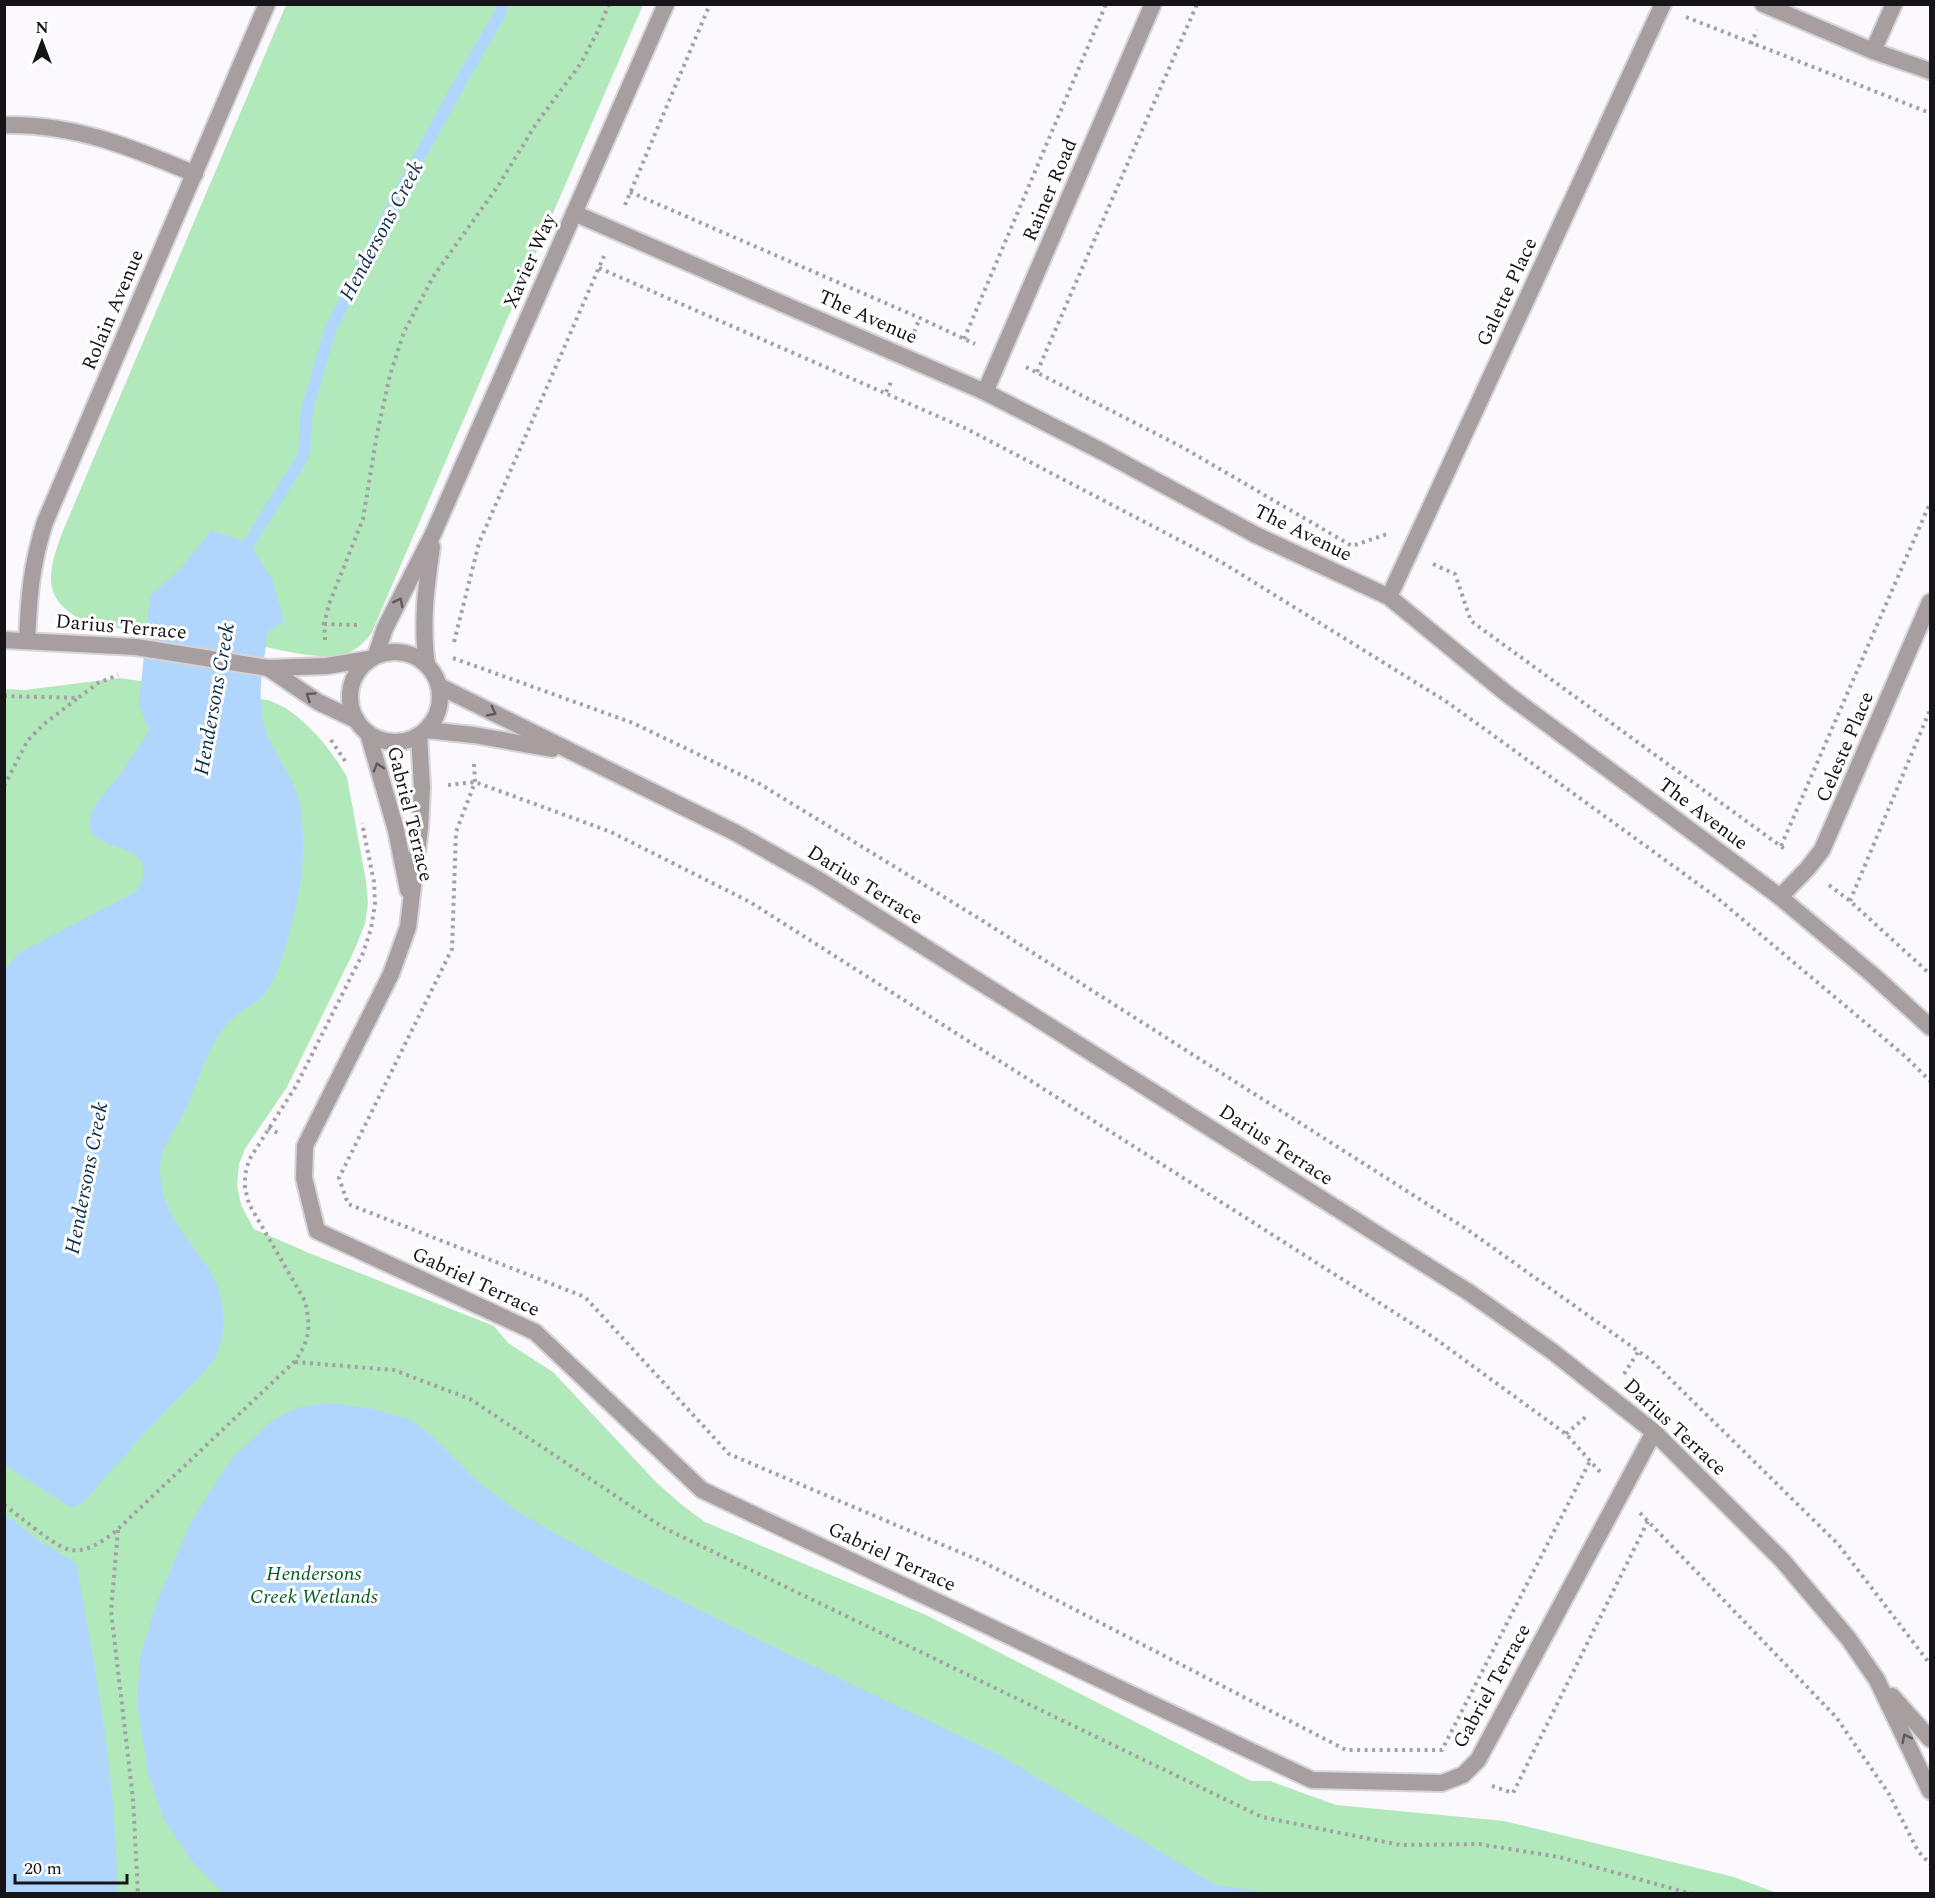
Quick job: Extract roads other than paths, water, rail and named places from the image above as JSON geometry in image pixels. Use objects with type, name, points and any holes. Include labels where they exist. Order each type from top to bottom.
[{"type":"street","name":"Rolain Avenue","points":[[27,641],[30,584],[35,554],[45,522],[267,4]]},
{"type":"street","name":"Xavier Way","points":[[372,657],[433,534],[666,4]]},
{"type":"street","name":"Rainer Road","points":[[985,392],[1153,4]]},
{"type":"street","points":[[1763,4],[1873,51],[1930,71]]},
{"type":"street","points":[[1873,51],[1894,4]]},
{"type":"street","name":"Galette Place","points":[[1389,597],[1663,6]]},
{"type":"street","points":[[4,125],[44,126],[103,138],[139,150],[195,174]]},
{"type":"street","name":"The Avenue","points":[[574,213],[985,392],[1256,535],[1389,597],[1507,694],[1780,897],[1874,976],[1930,1027]]},
{"type":"street","name":"Xavier Way","points":[[427,664],[423,609],[433,534]]},
{"type":"street","name":"Celeste Place","points":[[1780,897],[1822,850],[1930,602]]},
{"type":"street","name":"Darius Terrace","points":[[4,640],[136,647],[268,668],[327,666],[372,657]]},
{"type":"street","points":[[389,651],[403,652],[416,656],[427,664],[435,675],[441,698],[439,710],[434,721],[423,732],[407,741],[380,740],[368,733],[356,720],[350,707],[349,694],[352,680],[359,668],[372,657],[389,651]]},
{"type":"street","name":"Darius Terrace","points":[[268,668],[318,702],[356,720]]},
{"type":"street","name":"Darius Terrace","points":[[439,686],[570,753],[736,833],[819,880],[1470,1293],[1553,1352],[1654,1432],[1782,1560],[1848,1638],[1877,1680],[1930,1739]]},
{"type":"street","name":"Darius Terrace","points":[[423,732],[474,735],[570,753]]},
{"type":"street","name":"Gabriel Terrace","points":[[423,732],[420,828],[411,905],[401,950],[392,974],[305,1146],[304,1178],[317,1231],[535,1332],[702,1490],[1312,1780],[1442,1783],[1463,1775],[1478,1760],[1654,1432]]},
{"type":"street","name":"Gabriel Terrace","points":[[368,733],[396,830],[411,905]]},
{"type":"street","name":"Darius Terrace","points":[[1877,1680],[1930,1791]]},
{"type":"water","points":[[211,530],[249,543],[272,579],[284,621],[268,632],[262,676],[261,710],[265,730],[299,800],[303,829],[303,860],[299,889],[285,948],[272,982],[263,996],[222,1030],[183,1115],[162,1153],[161,1183],[168,1205],[178,1226],[212,1274],[220,1293],[223,1325],[220,1346],[213,1361],[200,1376],[142,1436],[83,1503],[71,1508],[5,1465],[4,971],[17,954],[137,891],[143,873],[142,862],[134,854],[99,839],[92,832],[91,814],[149,731],[139,704],[150,596],[181,568]]},
{"type":"water","points":[[328,1403],[370,1408],[411,1420],[433,1437],[478,1482],[520,1513],[618,1569],[772,1646],[998,1754],[1216,1885],[1271,1893],[223,1893],[191,1860],[163,1818],[148,1773],[137,1704],[140,1657],[157,1601],[191,1522],[231,1459],[271,1421],[297,1408]]},
{"type":"water","points":[[4,1513],[41,1542],[76,1563],[104,1727],[113,1810],[117,1893],[5,1893]]},
{"type":"waterway","name":"Hendersons Creek","points":[[244,557],[249,543],[304,455],[307,409],[331,328],[398,196],[500,14],[502,4]]},
{"type":"park label","name":"Hendersons Creek Wetlands","points":[[314,1586]]}]
